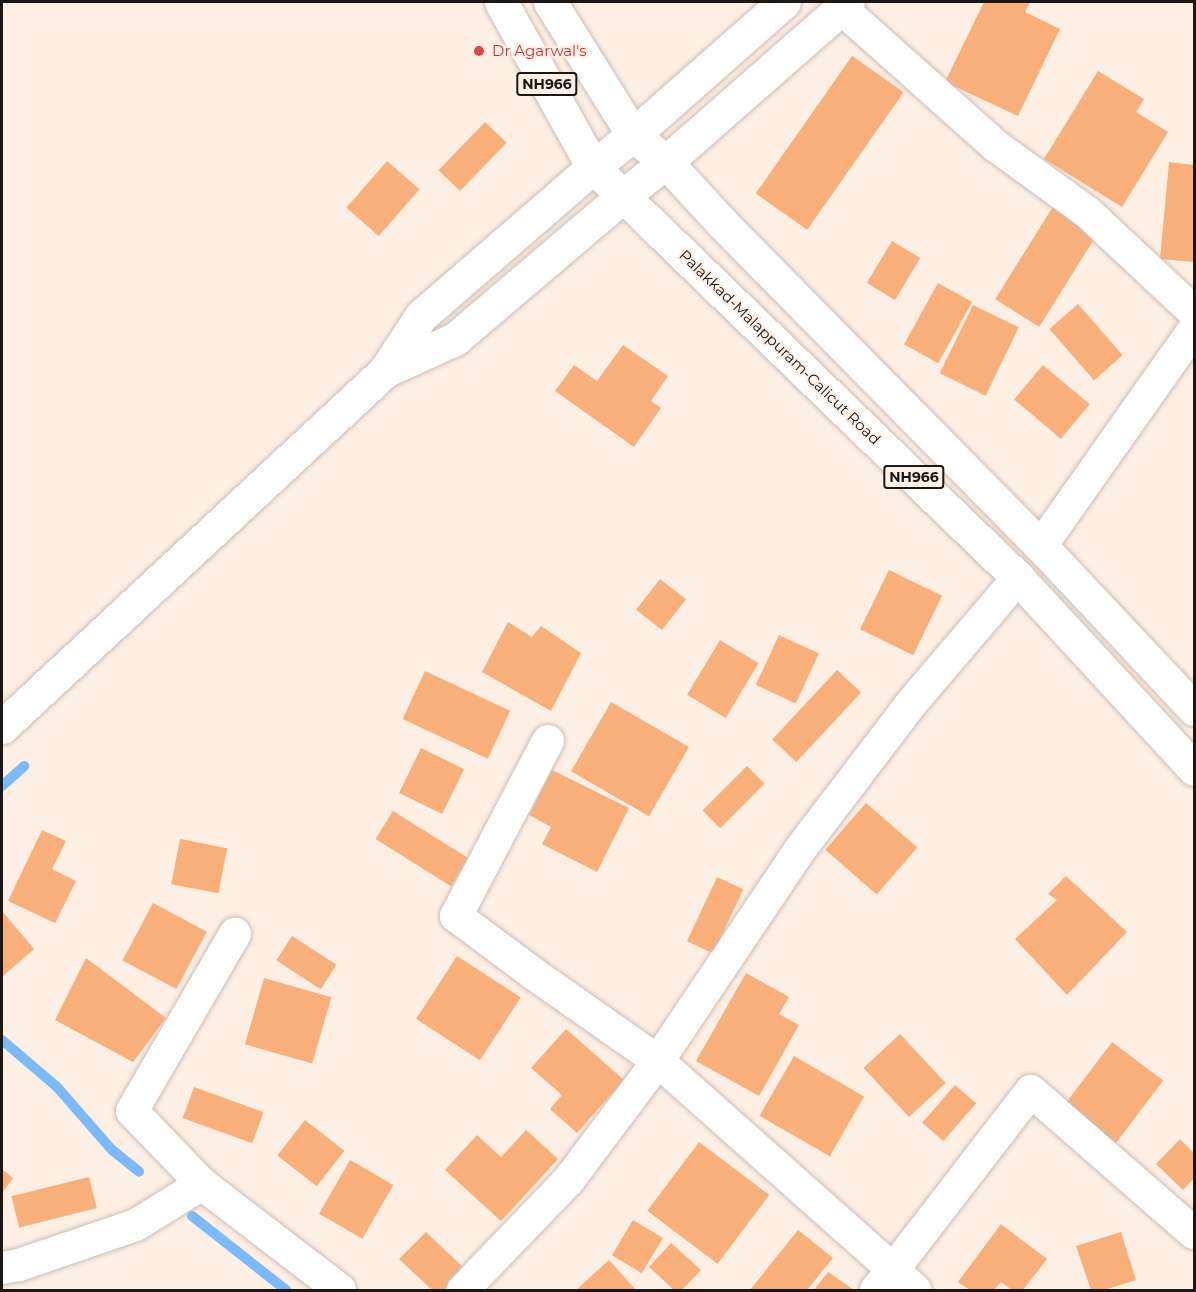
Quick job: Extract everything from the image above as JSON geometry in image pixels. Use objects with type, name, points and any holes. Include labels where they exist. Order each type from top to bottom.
[{"type":"main road","name":"Palakkad-Malappuram-Calicut Road","points":[[501,2],[593,167],[1018,578],[1194,769]]},
{"type":"main road","name":"NH966","points":[[550,2],[633,135],[666,162],[722,223],[1041,546],[1194,709]]},
{"type":"main road","points":[[2,726],[385,371],[421,316],[633,135],[784,2]]},
{"type":"main road","points":[[385,371],[455,339],[666,162],[844,4]]},
{"type":"street","points":[[844,4],[996,146],[1087,212],[1194,312]]},
{"type":"street","points":[[1041,546],[1194,329]]},
{"type":"street","points":[[464,1290],[568,1181],[658,1061],[802,847],[910,705],[1018,578]]},
{"type":"street","points":[[548,741],[456,916],[658,1061],[895,1284],[1030,1091],[1194,1233]]},
{"type":"street","points":[[235,934],[132,1112],[202,1184],[340,1290]]},
{"type":"street","points":[[2,1268],[20,1265],[136,1225],[202,1184]]},
{"type":"building","points":[[984,2],[1030,2],[1025,12],[1060,29],[1018,116],[945,82]]},
{"type":"building","points":[[852,56],[904,92],[807,230],[756,194]]},
{"type":"building","points":[[1098,71],[1144,99],[1136,112],[1168,132],[1122,207],[1044,159]]},
{"type":"building","points":[[485,122],[507,143],[460,191],[438,170]]},
{"type":"building","points":[[387,161],[419,189],[379,236],[346,208]]},
{"type":"building","points":[[1169,162],[1194,165],[1194,262],[1160,259]]},
{"type":"building","points":[[1054,205],[1098,233],[1039,327],[995,299]]},
{"type":"building","points":[[892,241],[920,258],[895,300],[867,283]]},
{"type":"building","points":[[938,283],[972,302],[938,363],[904,344]]},
{"type":"building","points":[[1078,304],[1123,355],[1094,380],[1049,329]]},
{"type":"building","points":[[973,305],[1019,327],[986,396],[940,373]]},
{"type":"building","points":[[623,345],[668,376],[651,401],[661,408],[634,447],[555,391],[574,365],[597,381]]},
{"type":"building","points":[[1043,365],[1090,404],[1061,439],[1014,399]]},
{"type":"building","points":[[889,570],[942,596],[913,655],[860,629]]},
{"type":"building","points":[[660,579],[686,599],[662,630],[636,610]]},
{"type":"building","points":[[508,622],[532,637],[541,626],[581,653],[551,711],[482,672]]},
{"type":"building","points":[[779,635],[819,654],[796,703],[756,685]]},
{"type":"building","points":[[720,640],[759,663],[726,718],[687,695]]},
{"type":"building","points":[[837,670],[861,693],[796,762],[772,739]]},
{"type":"building","points":[[425,671],[510,711],[488,759],[403,719]]},
{"type":"building","points":[[611,702],[689,747],[649,816],[571,771]]},
{"type":"building","points":[[421,748],[464,769],[442,814],[399,793]]},
{"type":"building","points":[[747,766],[765,784],[720,828],[702,811]]},
{"type":"building","points":[[552,770],[629,808],[597,872],[542,844],[551,827],[529,815]]},
{"type":"building","points":[[866,803],[917,848],[877,894],[825,850]]},
{"type":"building","points":[[393,811],[468,858],[451,886],[376,839]]},
{"type":"building","points":[[42,830],[66,841],[52,869],[76,881],[55,923],[8,901]]},
{"type":"building","points":[[180,839],[227,848],[218,893],[171,884]]},
{"type":"building","points":[[1066,876],[1127,932],[1067,995],[1015,939],[1057,900],[1048,894]]},
{"type":"building","points":[[717,877],[743,889],[713,954],[687,941]]},
{"type":"building","points":[[153,903],[207,932],[176,989],[122,960]]},
{"type":"building","points":[[2,911],[34,949],[2,977]]},
{"type":"building","points":[[292,936],[336,965],[321,989],[276,960]]},
{"type":"building","points":[[457,956],[521,997],[480,1060],[416,1019]]},
{"type":"building","points":[[86,958],[166,1018],[133,1062],[55,1020]]},
{"type":"building","points":[[746,973],[789,997],[779,1014],[799,1025],[759,1096],[696,1061]]},
{"type":"building","points":[[264,978],[331,997],[312,1064],[245,1044]]},
{"type":"building","points":[[566,1029],[624,1080],[577,1133],[550,1109],[562,1095],[531,1068]]},
{"type":"building","points":[[900,1034],[946,1083],[909,1117],[863,1068]]},
{"type":"building","points":[[1112,1042],[1163,1081],[1116,1144],[1064,1105]]},
{"type":"building","points":[[794,1056],[864,1096],[830,1156],[760,1116]]},
{"type":"building","points":[[955,1085],[976,1103],[943,1141],[922,1123]]},
{"type":"building","points":[[194,1087],[264,1112],[252,1143],[183,1118]]},
{"type":"building","points":[[305,1120],[344,1151],[317,1186],[277,1155]]},
{"type":"building","points":[[526,1130],[558,1159],[501,1221],[445,1170],[477,1135],[501,1157]]},
{"type":"building","points":[[1180,1139],[1194,1153],[1194,1178],[1183,1190],[1156,1164]]},
{"type":"building","points":[[699,1142],[769,1195],[718,1264],[647,1211]]},
{"type":"building","points":[[350,1160],[393,1185],[362,1239],[319,1214]]},
{"type":"building","points":[[2,1169],[13,1178],[2,1193]]},
{"type":"building","points":[[89,1177],[97,1208],[19,1227],[11,1196]]},
{"type":"building","points":[[633,1220],[663,1238],[642,1273],[612,1255]]},
{"type":"building","points":[[1001,1224],[1047,1259],[1023,1290],[1012,1290],[1001,1282],[994,1290],[970,1290],[958,1282]]},
{"type":"building","points":[[798,1230],[833,1258],[807,1290],[750,1290]]},
{"type":"building","points":[[426,1232],[465,1269],[444,1290],[432,1290],[399,1259]]},
{"type":"building","points":[[1121,1232],[1136,1280],[1104,1290],[1091,1290],[1076,1246]]},
{"type":"building","points":[[671,1243],[701,1270],[682,1290],[674,1290],[649,1267]]},
{"type":"building","points":[[609,1260],[636,1290],[576,1290]]},
{"type":"building","points":[[828,1272],[854,1290],[814,1290]]},
{"type":"waterway","points":[[2,786],[24,766]]},
{"type":"waterway","points":[[2,1040],[57,1087],[111,1149],[139,1172]]},
{"type":"waterway","points":[[192,1216],[286,1290]]},
{"type":"place","name":"Dr Agarwal's","points":[[479,51]]}]
